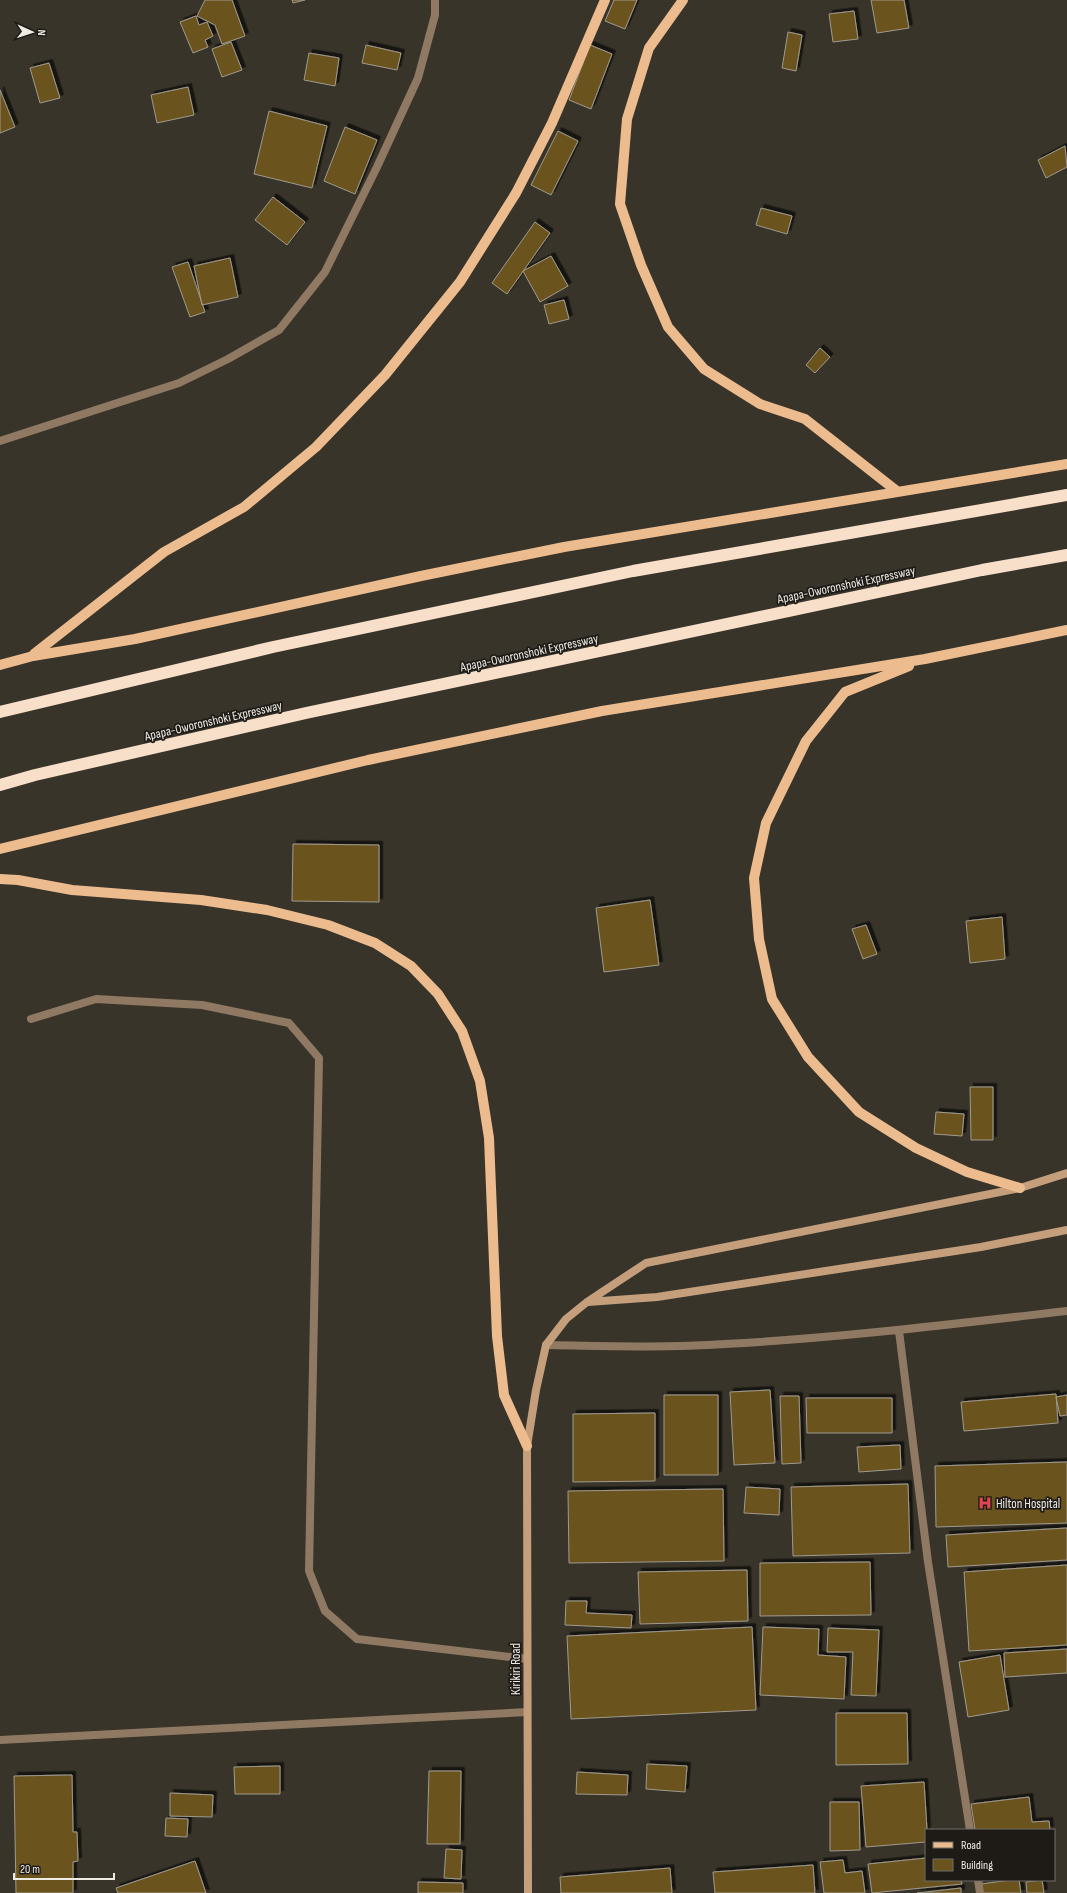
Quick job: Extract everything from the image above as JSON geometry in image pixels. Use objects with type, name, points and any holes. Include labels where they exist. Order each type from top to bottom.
[{"type":"highway","points":[[0,712],[272,647],[633,570],[1067,495]]},
{"type":"highway","name":"Apapa-Oworonshoki Expressway","points":[[0,785],[35,775],[306,713],[982,570],[1067,555]]},
{"type":"main road","points":[[33,656],[164,552],[244,507],[316,447],[385,375],[460,282],[516,193],[552,123],[605,0]]},
{"type":"main road","points":[[683,0],[650,48],[627,119],[620,204],[644,272],[668,327],[704,369],[760,404],[805,419],[898,492]]},
{"type":"main road","points":[[0,665],[33,656],[135,639],[421,576],[564,547],[1067,464]]},
{"type":"main road","points":[[0,849],[368,760],[579,716],[925,659],[1067,630]]},
{"type":"main road","points":[[925,659],[845,692],[806,741],[766,823],[754,878],[759,940],[772,999],[808,1056],[859,1112],[916,1148],[967,1172],[1020,1188]]},
{"type":"main road","points":[[0,879],[18,880],[72,890],[201,900],[275,912],[328,925],[375,943],[411,966],[428,983],[438,994],[462,1031],[480,1081],[489,1138],[497,1336],[504,1395],[527,1446]]},
{"type":"main road","points":[[546,1345],[566,1319],[587,1302],[646,1263],[1020,1188],[1067,1173]]},
{"type":"main road","points":[[587,1302],[657,1297],[980,1247],[1067,1230]]},
{"type":"main road","name":"Kirikiri Road","points":[[528,1893],[527,1446],[536,1390],[546,1345]]},
{"type":"street","points":[[0,441],[178,383],[228,359],[279,330],[326,272],[380,160],[418,78],[435,15],[435,0]]},
{"type":"street","points":[[31,1019],[96,999],[202,1005],[289,1023],[319,1058],[309,1571],[325,1611],[357,1639],[527,1659]]},
{"type":"street","points":[[546,1345],[638,1347],[724,1344],[899,1331],[1067,1311]]},
{"type":"street","points":[[899,1331],[928,1562],[970,1829]]},
{"type":"street","points":[[0,1740],[527,1712]]},
{"type":"street","points":[[978,1881],[980,1893]]},
{"type":"building","points":[[205,0],[232,0],[245,36],[222,44],[215,25],[197,16]]},
{"type":"building","points":[[292,0],[305,0],[293,3]]},
{"type":"building","points":[[614,0],[637,0],[625,29],[605,21]]},
{"type":"building","points":[[871,0],[904,0],[909,28],[877,33]]},
{"type":"building","points":[[854,11],[858,39],[833,42],[829,14]]},
{"type":"building","points":[[196,16],[199,25],[207,22],[213,36],[205,40],[208,47],[193,53],[180,22]]},
{"type":"building","points":[[788,32],[802,35],[796,71],[782,68]]},
{"type":"building","points":[[231,42],[242,70],[222,77],[212,49]]},
{"type":"building","points":[[366,45],[401,53],[397,70],[362,63]]},
{"type":"building","points":[[590,45],[612,54],[591,109],[569,100]]},
{"type":"building","points":[[309,53],[339,58],[335,86],[304,80]]},
{"type":"building","points":[[49,63],[60,98],[40,103],[30,68]]},
{"type":"building","points":[[188,87],[194,115],[157,123],[151,95]]},
{"type":"building","points":[[0,90],[15,127],[0,133]]},
{"type":"building","points":[[269,111],[327,126],[312,188],[254,174]]},
{"type":"building","points":[[345,127],[377,140],[355,194],[324,181]]},
{"type":"building","points":[[558,131],[578,141],[551,195],[531,185]]},
{"type":"building","points":[[1065,146],[1067,167],[1046,178],[1038,160]]},
{"type":"building","points":[[273,197],[305,222],[287,245],[255,220]]},
{"type":"building","points":[[761,208],[792,216],[787,234],[756,225]]},
{"type":"building","points":[[535,222],[550,233],[507,294],[492,283]]},
{"type":"building","points":[[551,256],[568,286],[540,302],[523,271]]},
{"type":"building","points":[[230,258],[238,297],[202,305],[194,266]]},
{"type":"building","points":[[188,262],[205,312],[190,317],[172,267]]},
{"type":"building","points":[[564,300],[569,319],[549,324],[544,305]]},
{"type":"building","points":[[820,348],[830,357],[815,373],[806,365]]},
{"type":"building","points":[[293,844],[379,845],[379,902],[292,901]]},
{"type":"building","points":[[650,900],[659,965],[604,972],[596,908]]},
{"type":"building","points":[[1002,917],[1005,959],[970,963],[966,921]]},
{"type":"building","points":[[866,925],[877,954],[863,959],[852,929]]},
{"type":"building","points":[[970,1087],[993,1087],[993,1140],[971,1140]]},
{"type":"building","points":[[936,1112],[964,1114],[962,1136],[934,1134]]},
{"type":"building","points":[[770,1390],[775,1463],[734,1465],[730,1392]]},
{"type":"building","points":[[1056,1394],[1058,1423],[964,1431],[961,1402]]},
{"type":"building","points":[[664,1395],[718,1395],[718,1475],[664,1475]]},
{"type":"building","points":[[1067,1395],[1067,1415],[1060,1416],[1056,1397]]},
{"type":"building","points":[[780,1396],[799,1396],[801,1463],[782,1464]]},
{"type":"building","points":[[806,1398],[892,1398],[892,1433],[807,1433]]},
{"type":"building","points":[[655,1413],[655,1481],[573,1482],[573,1414]]},
{"type":"building","points":[[900,1445],[901,1469],[859,1472],[857,1447]]},
{"type":"building","points":[[1067,1462],[1067,1523],[936,1527],[935,1466]]},
{"type":"building","points":[[908,1484],[910,1553],[793,1556],[791,1487]]},
{"type":"building","points":[[746,1487],[780,1489],[779,1515],[744,1513]]},
{"type":"building","points":[[723,1489],[724,1561],[569,1563],[568,1491]]},
{"type":"building","points":[[1067,1528],[1067,1560],[948,1567],[946,1535]]},
{"type":"building","points":[[870,1562],[871,1615],[760,1616],[760,1563]]},
{"type":"building","points":[[1067,1565],[1067,1645],[969,1651],[964,1572]]},
{"type":"building","points":[[747,1570],[748,1621],[640,1624],[638,1572]]},
{"type":"building","points":[[566,1601],[587,1601],[586,1613],[632,1615],[631,1628],[565,1625]]},
{"type":"building","points":[[752,1627],[756,1710],[571,1719],[567,1636]]},
{"type":"building","points":[[763,1627],[819,1629],[818,1655],[846,1657],[844,1699],[760,1695]]},
{"type":"building","points":[[828,1628],[879,1630],[876,1696],[851,1695],[853,1652],[827,1652]]},
{"type":"building","points":[[1067,1649],[1067,1673],[1005,1677],[1004,1653]]},
{"type":"building","points":[[1000,1655],[1009,1710],[968,1717],[959,1662]]},
{"type":"building","points":[[836,1713],[907,1713],[908,1764],[836,1765]]},
{"type":"building","points":[[647,1764],[687,1766],[685,1792],[646,1789]]},
{"type":"building","points":[[280,1766],[280,1794],[235,1794],[234,1767]]},
{"type":"building","points":[[429,1771],[461,1771],[460,1844],[427,1844]]},
{"type":"building","points":[[577,1772],[628,1775],[627,1795],[576,1794]]},
{"type":"building","points":[[72,1775],[73,1832],[77,1832],[78,1861],[73,1862],[73,1893],[16,1893],[14,1776]]},
{"type":"building","points":[[924,1782],[927,1829],[925,1829],[925,1842],[866,1847],[861,1786]]},
{"type":"building","points":[[170,1793],[213,1795],[212,1817],[170,1816]]},
{"type":"building","points":[[1029,1797],[1032,1822],[1049,1821],[1050,1829],[975,1829],[971,1804]]},
{"type":"building","points":[[830,1802],[859,1802],[860,1850],[830,1851]]},
{"type":"building","points":[[166,1818],[188,1819],[187,1837],[165,1836]]},
{"type":"building","points":[[446,1849],[462,1850],[461,1879],[444,1878]]},
{"type":"building","points":[[925,1858],[925,1881],[961,1881],[962,1884],[872,1893],[868,1864]]},
{"type":"building","points":[[843,1860],[845,1873],[862,1871],[865,1893],[824,1893],[820,1862]]},
{"type":"building","points":[[195,1861],[206,1893],[118,1893],[116,1888]]},
{"type":"building","points":[[813,1865],[815,1893],[715,1893],[713,1872]]},
{"type":"building","points":[[670,1868],[672,1893],[561,1893],[560,1877]]},
{"type":"building","points":[[1004,1881],[1019,1881],[1021,1893],[982,1893],[981,1884]]},
{"type":"building","points":[[1042,1881],[1044,1893],[1027,1893],[1026,1882]]},
{"type":"building","points":[[418,1882],[463,1883],[463,1893],[418,1893]]},
{"type":"building","points":[[961,1888],[961,1893],[917,1893]]},
{"type":"place","name":"Hilton Hospital","points":[[985,1503]]}]
